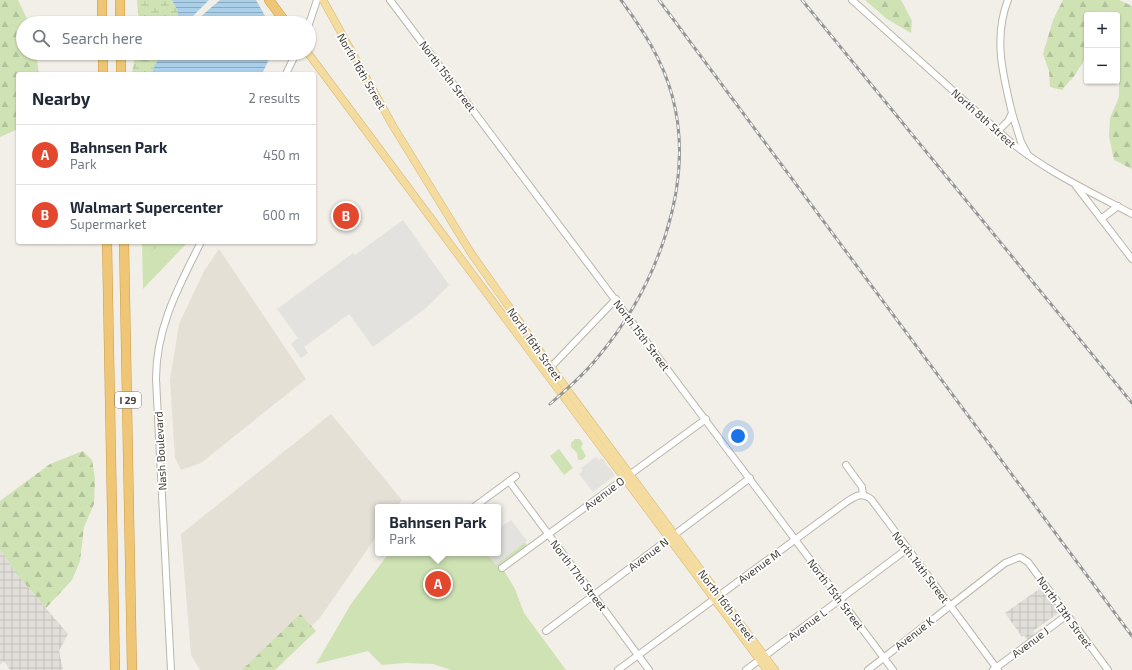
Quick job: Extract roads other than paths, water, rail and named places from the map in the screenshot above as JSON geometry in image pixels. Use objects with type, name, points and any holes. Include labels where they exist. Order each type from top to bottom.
[{"type":"highway","points":[[102,0],[102,16]]},
{"type":"highway","points":[[120,0],[120,16]]},
{"type":"highway","points":[[269,0],[281,16]]},
{"type":"highway","points":[[103,60],[103,72]]},
{"type":"highway","points":[[121,60],[121,72]]},
{"type":"highway","name":"I 29","points":[[107,244],[115,670]]},
{"type":"highway","name":"I 29","points":[[124,244],[132,670]]},
{"type":"main road","name":"North 16th Street","points":[[323,0],[393,126],[463,242],[552,366],[627,476]]},
{"type":"main road","name":"North 16th Street","points":[[313,60],[627,476],[762,658],[775,670]]},
{"type":"main road","name":"North 16th Street","points":[[762,658],[767,670]]},
{"type":"street","points":[[312,16],[317,0]]},
{"type":"street","name":"North 15th Street","points":[[390,0],[616,299],[893,670]]},
{"type":"street","name":"North 8th Street","points":[[852,0],[1030,158],[1075,185],[1132,214]]},
{"type":"street","points":[[1008,0],[1002,16],[999,48],[1012,113],[1021,142],[1030,158]]},
{"type":"street","points":[[287,72],[293,60]]},
{"type":"street","points":[[998,131],[1008,121],[1012,113]]},
{"type":"street","points":[[1075,185],[1132,260]]},
{"type":"street","points":[[1101,219],[1118,206]]},
{"type":"street","name":"Nash Boulevard","points":[[171,670],[156,378],[157,354],[166,314],[200,244]]},
{"type":"street","points":[[552,366],[616,299]]},
{"type":"street","name":"Avenue O","points":[[502,568],[706,419]]},
{"type":"street","name":"North 14th Street","points":[[846,465],[862,487],[863,495],[871,499],[996,669]]},
{"type":"street","points":[[478,504],[516,476]]},
{"type":"street","name":"Avenue N","points":[[546,631],[750,478]]},
{"type":"street","name":"North 17th Street","points":[[509,481],[649,670]]},
{"type":"street","name":"Avenue M","points":[[618,670],[855,496],[863,495]]},
{"type":"street","name":"Avenue L","points":[[746,670],[907,549]]},
{"type":"street","name":"Avenue K","points":[[868,670],[1005,563],[1020,557]]},
{"type":"street","name":"North 13th Street","points":[[1020,557],[1028,562],[1108,670]]},
{"type":"street","name":"Avenue J","points":[[996,669],[1066,615]]},
{"type":"water","points":[[172,0],[209,0],[193,16],[178,16],[178,12]]},
{"type":"water","points":[[220,0],[256,0],[265,16],[201,16]]},
{"type":"water","points":[[158,60],[269,60],[263,72],[152,72]]},
{"type":"railway","points":[[550,404],[593,364],[619,330],[637,300],[653,268],[666,234],[675,200],[679,164],[678,129],[672,95],[663,69],[651,45],[621,0]]},
{"type":"railway","points":[[659,0],[1132,636]]},
{"type":"railway","points":[[802,0],[1132,403]]},
{"type":"place","name":"Walmart Supercenter","points":[[346,216]]},
{"type":"place","name":"Bahnsen Park","points":[[438,584]]}]
